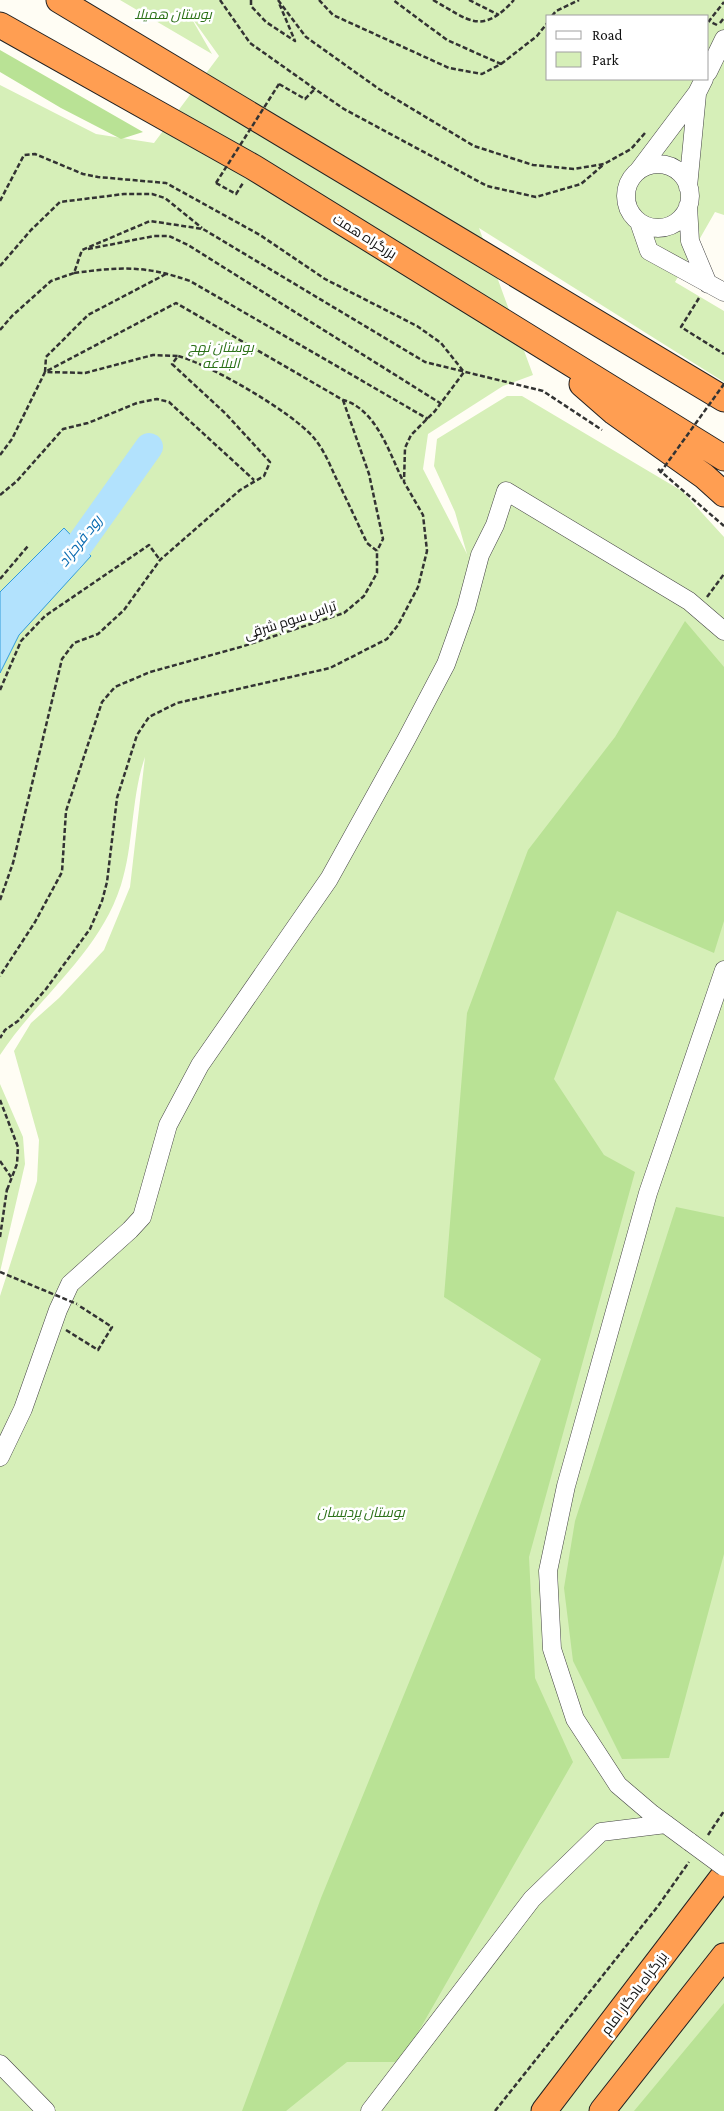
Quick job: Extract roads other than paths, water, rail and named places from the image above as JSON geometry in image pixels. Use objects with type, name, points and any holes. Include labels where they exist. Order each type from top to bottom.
[{"type":"highway","points":[[59,0],[724,399]]},
{"type":"highway","name":"بزرگراه همت","points":[[0,25],[253,167],[724,458]]},
{"type":"highway","points":[[530,337],[614,412],[704,476],[724,494]]},
{"type":"highway","name":"بزرگراه یادگار امام","points":[[544,2111],[724,1875]]},
{"type":"highway","points":[[602,2111],[724,1956]]},
{"type":"lane","points":[[709,69],[723,33]]},
{"type":"lane","points":[[688,206],[680,219],[668,227],[648,227],[632,215],[626,196],[627,186],[701,86]]},
{"type":"lane","points":[[701,86],[688,187],[688,206],[690,241],[708,284]]},
{"type":"lane","points":[[639,170],[658,164],[668,166],[684,178],[688,187]]},
{"type":"lane","points":[[639,222],[649,251],[724,292]]},
{"type":"lane","points":[[0,1457],[23,1409],[53,1322],[70,1284],[142,1217],[168,1125],[200,1065],[329,879],[446,664],[466,608],[480,555],[495,526],[506,491],[689,601],[724,631]]},
{"type":"lane","points":[[724,970],[648,1193],[566,1486],[548,1570],[552,1649],[575,1719],[618,1784],[666,1824],[691,1850],[724,1867]]},
{"type":"lane","points":[[370,2111],[532,1899],[601,1832],[666,1824]]},
{"type":"lane","points":[[0,2064],[46,2111]]},
{"type":"water","points":[[64,528],[91,556],[19,635],[0,673],[0,592]]},
{"type":"waterway","name":"رود فرحزاد","points":[[55,572],[70,558],[149,447]]},
{"type":"park label","name":"بوستان همیلا","points":[[173,14]]},
{"type":"park label","name":"بوستان نهج البلاغه","points":[[221,356]]},
{"type":"park label","name":"بوستان پردیسان","points":[[361,1512]]}]
